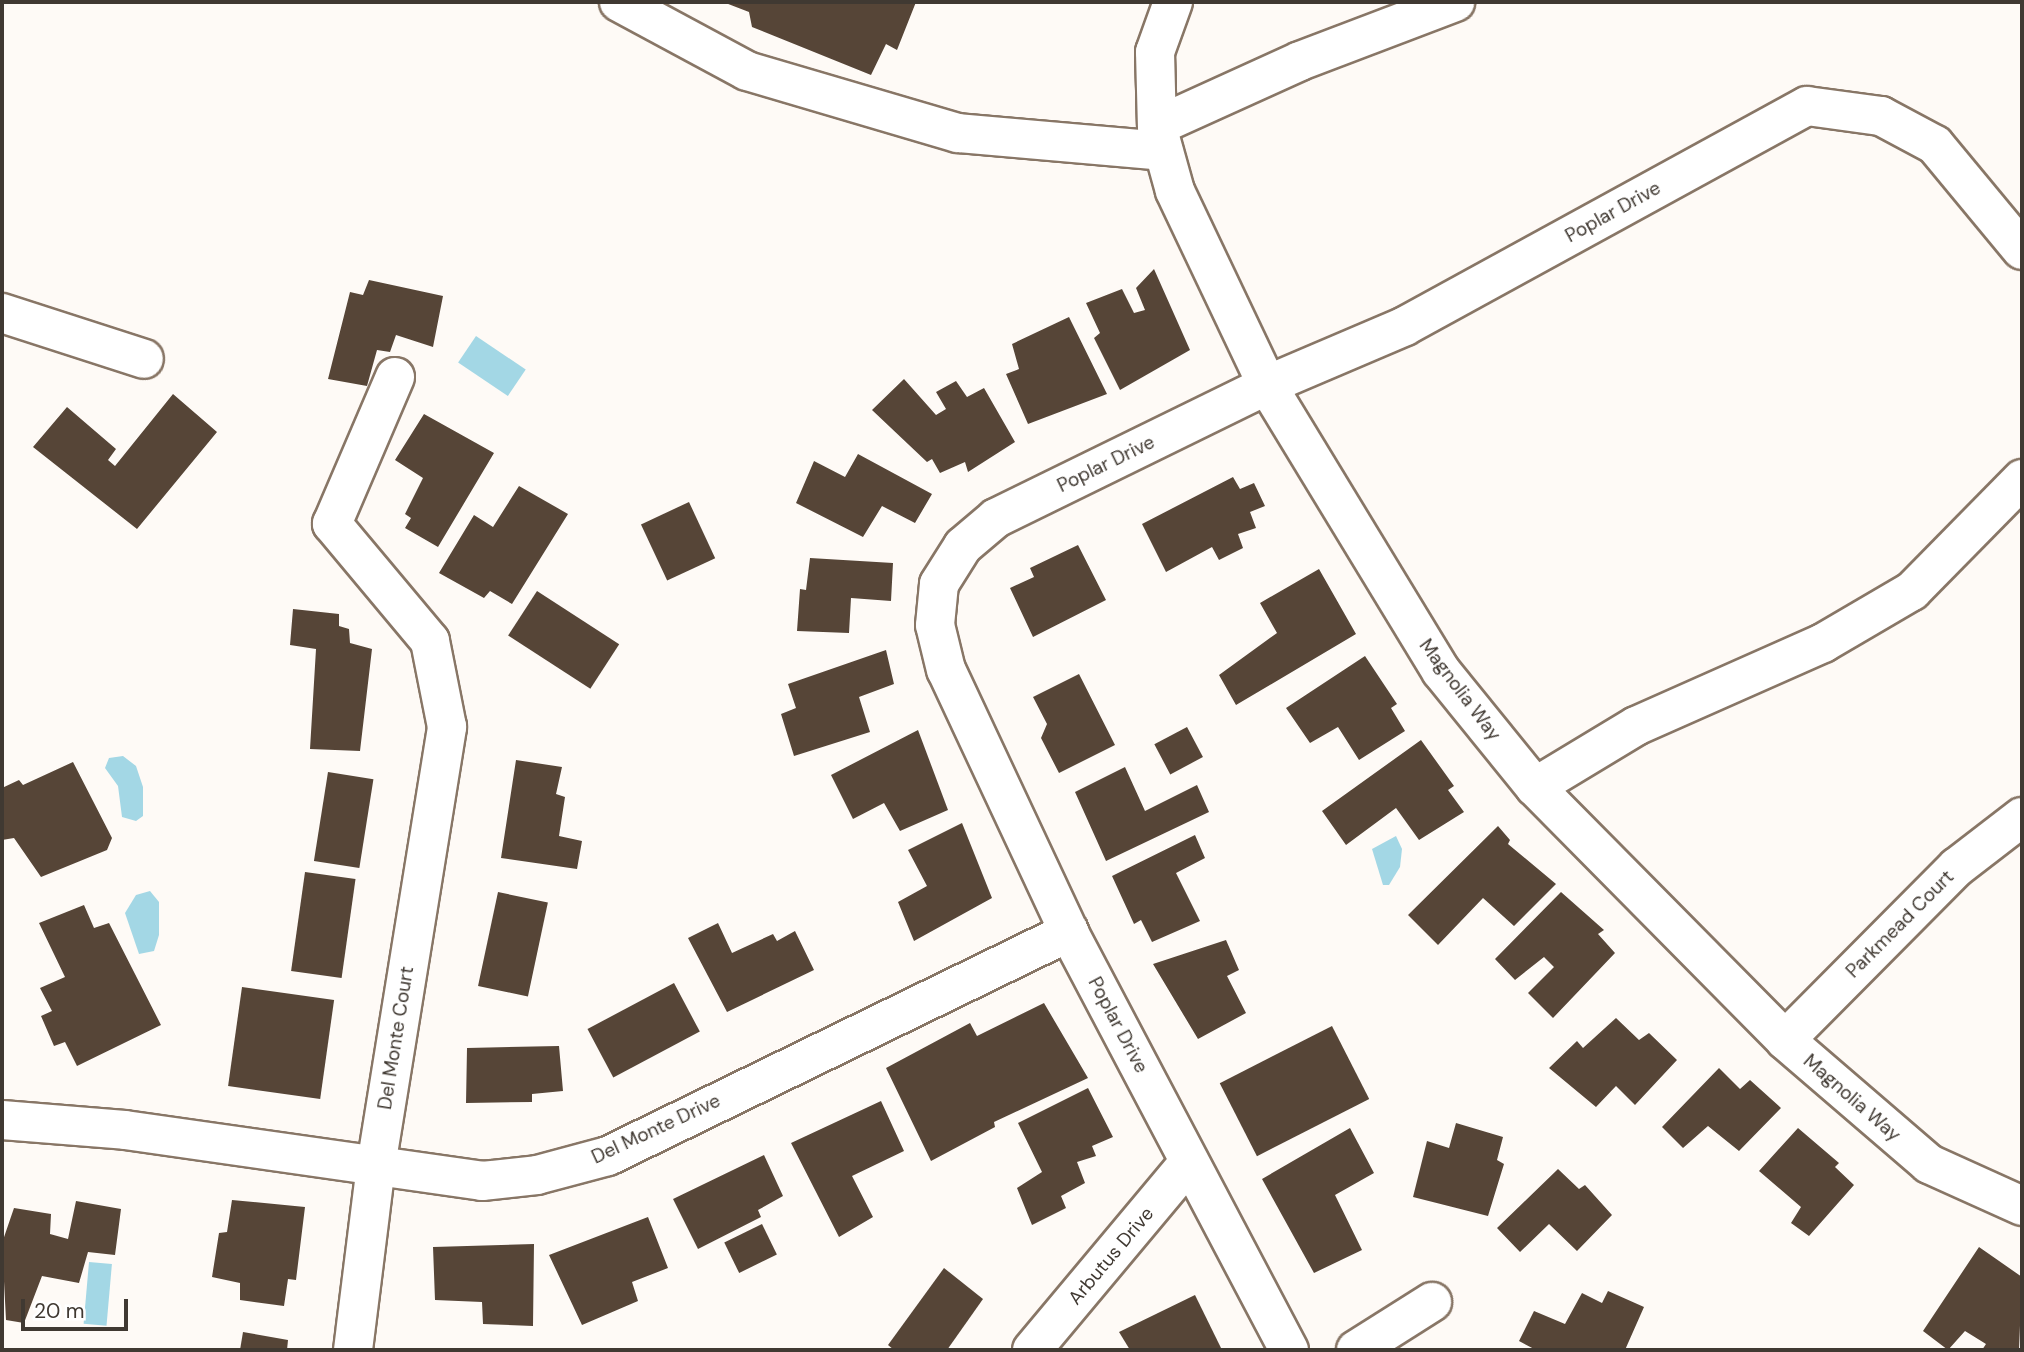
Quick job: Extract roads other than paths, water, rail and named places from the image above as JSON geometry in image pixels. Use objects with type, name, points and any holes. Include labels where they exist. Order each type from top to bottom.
[{"type":"street","points":[[619,2],[747,71],[958,133],[1160,138],[1300,61],[1455,2]]},
{"type":"street","name":"Magnolia Way","points":[[1174,2],[1156,52],[1160,138],[1175,191],[1267,385],[1441,671],[1535,787],[1785,1040],[1929,1164],[2022,1206]]},
{"type":"street","name":"Poplar Drive","points":[[1289,1350],[1069,932],[946,670],[934,625],[939,584],[963,546],[996,517],[1267,385],[1405,326],[1807,106],[1881,116],[1935,145],[2022,250]]},
{"type":"street","points":[[2,313],[144,359]]},
{"type":"street","name":"Del Monte Court","points":[[353,1350],[376,1166],[447,727],[430,640],[332,524],[395,377]]},
{"type":"street","points":[[1535,787],[1636,726],[1823,643],[1912,591],[2022,479]]},
{"type":"street","name":"Parkmead Court","points":[[1785,1040],[1957,867],[2022,817]]},
{"type":"street","name":"Del Monte Drive","points":[[2,1120],[124,1130],[482,1181],[537,1175],[608,1156],[1069,932]]},
{"type":"street","name":"Arbutus Drive","points":[[1032,1350],[1189,1162]]},
{"type":"street","points":[[1356,1350],[1432,1303]]},
{"type":"water","points":[[476,336],[526,370],[508,396],[458,363]]},
{"type":"water","points":[[123,756],[136,766],[143,787],[143,816],[136,821],[122,817],[118,786],[105,768],[109,758]]},
{"type":"water","points":[[1396,836],[1402,849],[1400,867],[1389,885],[1383,885],[1372,849]]},
{"type":"water","points":[[150,891],[159,902],[159,935],[154,951],[139,954],[125,913],[136,895]]},
{"type":"water","points":[[89,1262],[112,1264],[107,1326],[84,1324]]}]
